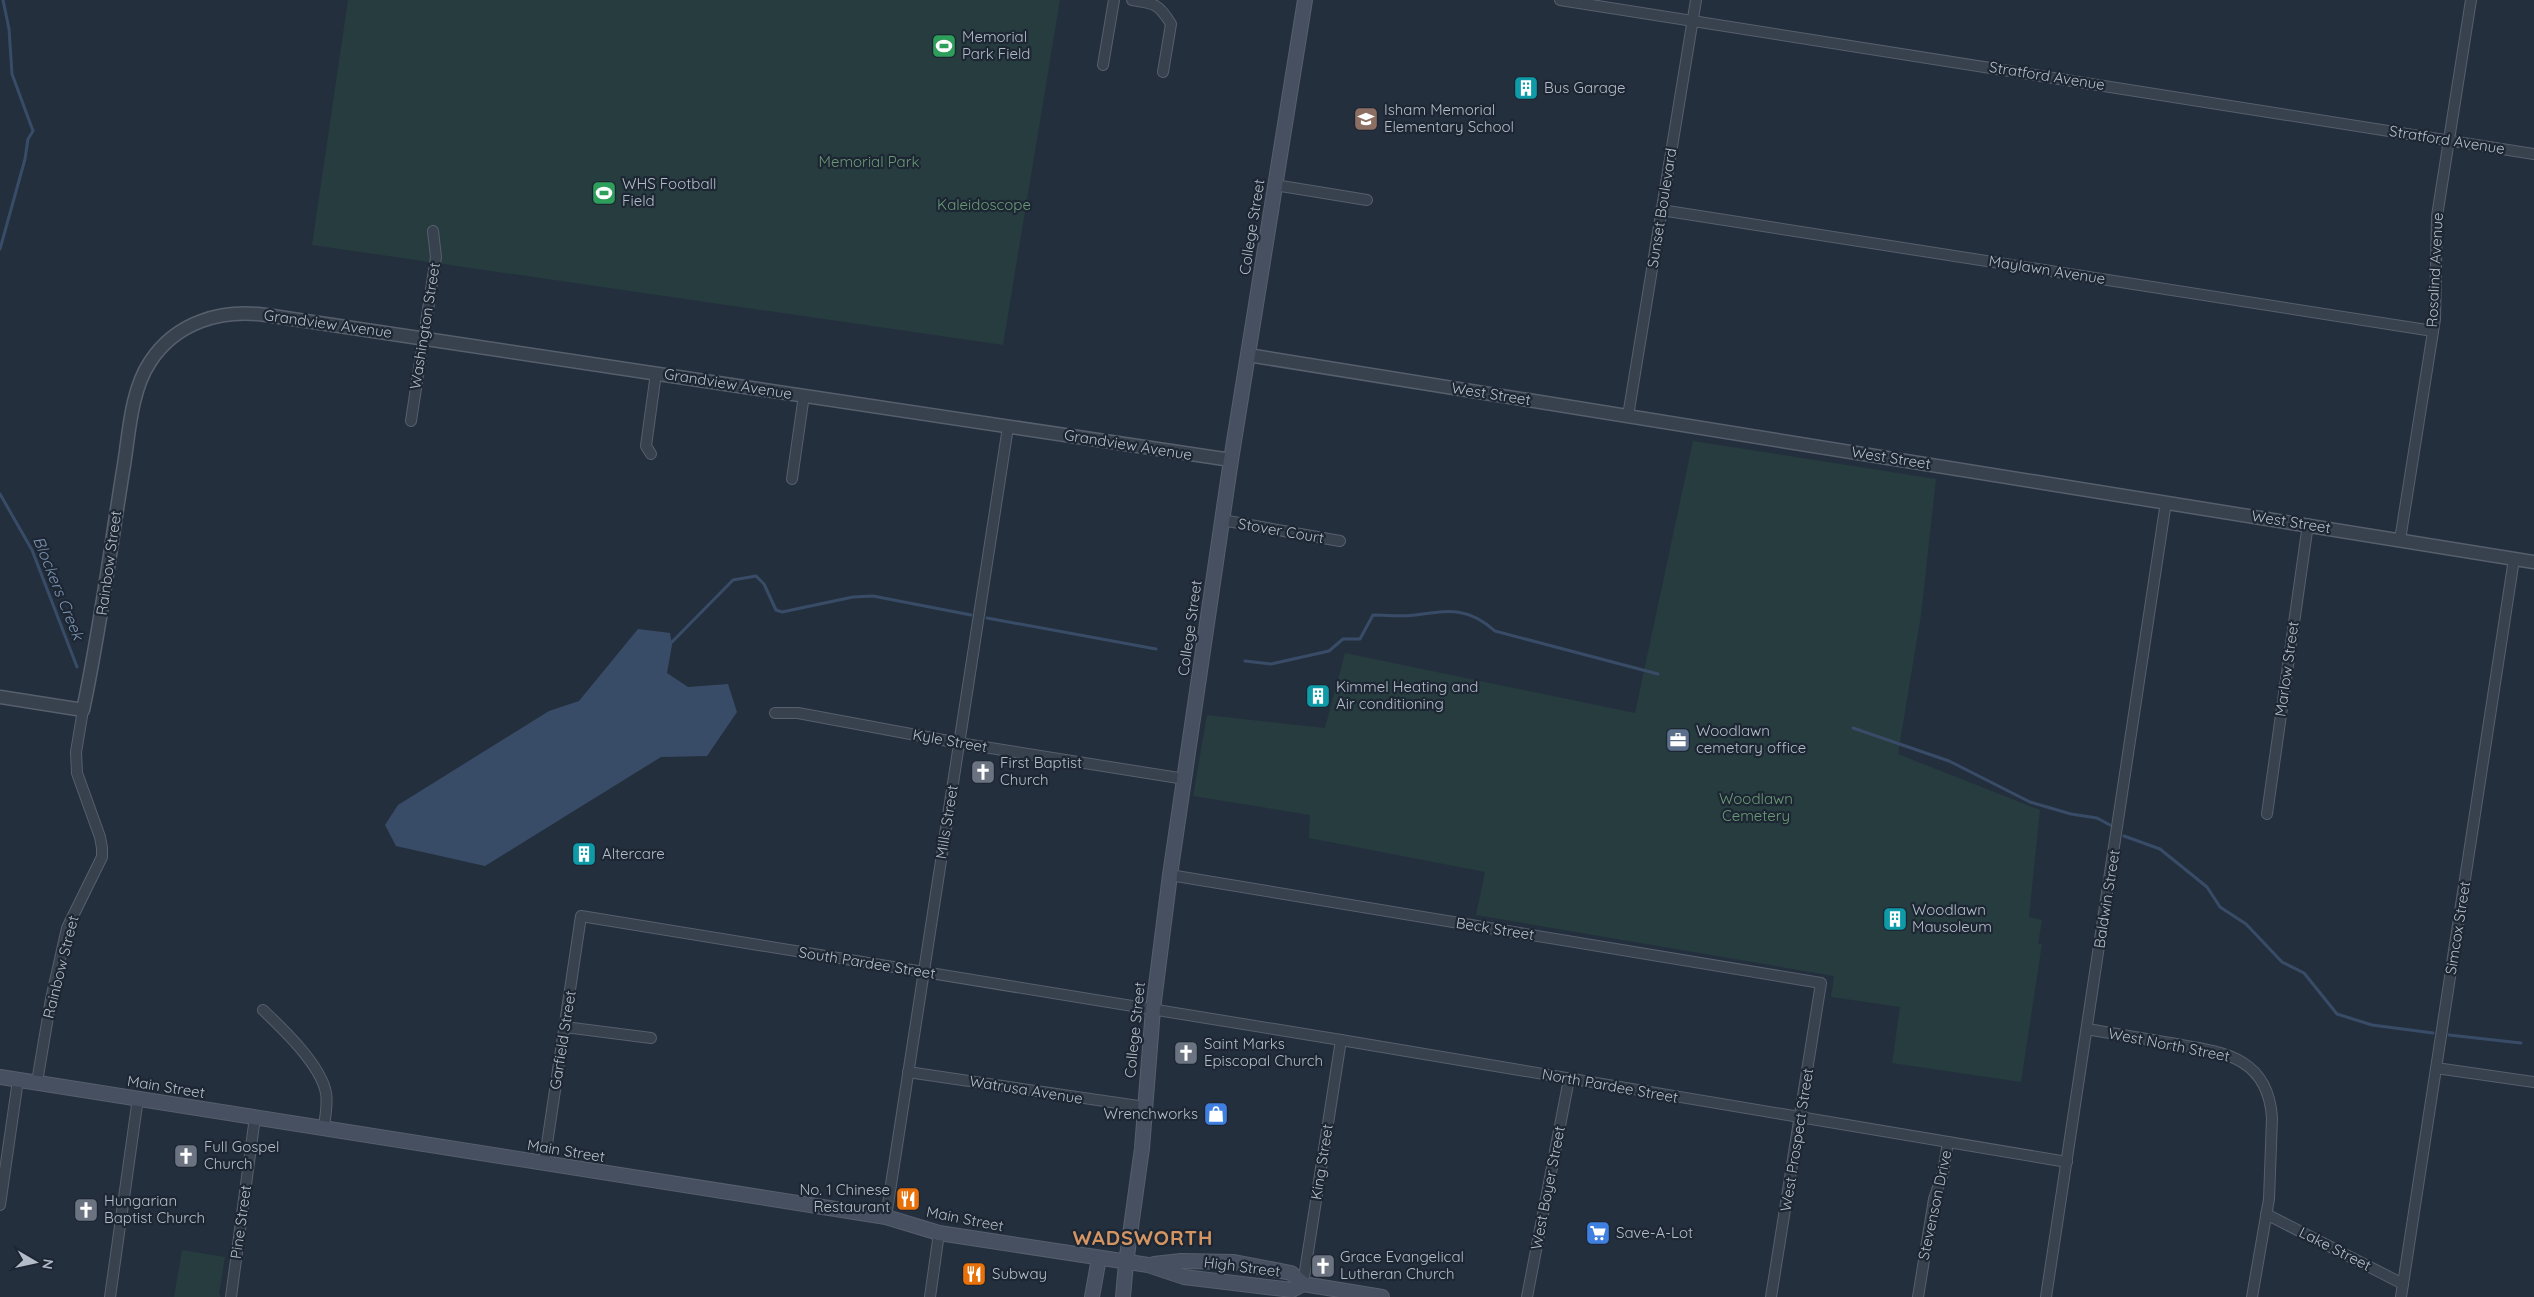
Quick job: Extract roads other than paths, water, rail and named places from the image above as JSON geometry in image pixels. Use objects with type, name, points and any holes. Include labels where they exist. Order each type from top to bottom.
[{"type":"main road","name":"College Street","points":[[1123,1297],[1142,1148],[1153,1009],[1170,875],[1231,460],[1305,0]]},
{"type":"main road","name":"Main Street","points":[[0,1077],[886,1217],[939,1233],[1126,1262]]},
{"type":"main road","points":[[1092,1297],[1098,1258]]},
{"type":"main road","name":"High Street","points":[[1148,1265],[1180,1261],[1234,1262],[1291,1273],[1303,1284],[1323,1293],[1382,1297]]},
{"type":"main road","name":"High Street","points":[[1126,1262],[1148,1265],[1184,1277],[1292,1290],[1303,1284]]},
{"type":"street","points":[[1103,65],[1114,0]]},
{"type":"street","points":[[1132,0],[1153,3],[1163,11],[1171,24],[1163,72]]},
{"type":"street","name":"Stratford Avenue","points":[[1560,0],[2534,154]]},
{"type":"street","name":"Sunset Boulevard","points":[[1628,416],[1696,0]]},
{"type":"street","name":"Rosalind Avenue","points":[[2400,540],[2433,331],[2437,216],[2471,0]]},
{"type":"street","points":[[1275,184],[1367,200]]},
{"type":"street","name":"Maylawn Avenue","points":[[1661,210],[2433,331]]},
{"type":"street","name":"Washington Street","points":[[410,421],[436,257],[433,230]]},
{"type":"street","name":"Grandview Avenue","points":[[225,314],[261,314],[1231,460]]},
{"type":"street","name":"Rainbow Street","points":[[37,1082],[51,999],[67,928],[102,857],[102,848],[76,773],[76,752],[94,658],[129,434],[142,379],[150,362],[176,334],[205,320],[225,314]]},
{"type":"street","name":"West Street","points":[[1248,355],[2308,524],[2534,562]]},
{"type":"street","points":[[651,454],[646,446],[656,373]]},
{"type":"street","points":[[792,479],[804,395]]},
{"type":"street","name":"Mills Street","points":[[886,1217],[1008,426]]},
{"type":"street","name":"Baldwin Street","points":[[2046,1297],[2122,798],[2120,795],[2166,502]]},
{"type":"street","name":"Stover Court","points":[[1222,520],[1340,541]]},
{"type":"street","name":"Marlow Street","points":[[2267,814],[2308,524]]},
{"type":"street","name":"Simcox Street","points":[[2401,1297],[2514,559]]},
{"type":"street","points":[[0,697],[83,710]]},
{"type":"street","name":"Kyle Street","points":[[775,713],[798,713],[959,743],[1185,779]]},
{"type":"street","name":"Beck Street","points":[[1170,875],[1821,983]]},
{"type":"street","name":"South Pardee Street","points":[[581,916],[1153,1009]]},
{"type":"street","name":"Garfield Street","points":[[544,1164],[581,916]]},
{"type":"street","name":"West Prospect Street","points":[[1771,1297],[1821,983]]},
{"type":"street","name":"North Pardee Street","points":[[1153,1009],[2067,1162]]},
{"type":"street","points":[[263,1010],[292,1040],[323,1082],[327,1101],[324,1128]]},
{"type":"street","points":[[565,1026],[651,1038]]},
{"type":"street","name":"West North Street","points":[[2087,1029],[2222,1052],[2239,1060],[2254,1072],[2265,1088],[2271,1106],[2266,1214],[2252,1297]]},
{"type":"street","name":"King Street","points":[[1303,1284],[1341,1040]]},
{"type":"street","points":[[2436,1068],[2534,1082]]},
{"type":"street","name":"Watrusa Avenue","points":[[908,1072],[1145,1107]]},
{"type":"street","name":"West Boyer Street","points":[[1527,1297],[1569,1079]]},
{"type":"street","points":[[0,1205],[18,1080]]},
{"type":"street","points":[[110,1297],[138,1098]]},
{"type":"street","name":"Pine Street","points":[[230,1297],[255,1117]]},
{"type":"street","name":"Stevenson Drive","points":[[1918,1297],[1934,1199],[1943,1173],[1948,1142]]},
{"type":"street","name":"Lake Street","points":[[2266,1214],[2403,1284]]},
{"type":"street","points":[[930,1297],[939,1233]]},
{"type":"water","points":[[638,629],[670,633],[672,645],[667,673],[688,687],[728,684],[737,712],[707,756],[661,757],[485,866],[396,846],[385,825],[398,805],[549,711],[579,701]]},
{"type":"waterway","name":"Blockers Creek","points":[[0,249],[25,159],[28,139],[33,131],[12,74],[9,29],[3,0]]},
{"type":"waterway","name":"Blockers Creek","points":[[0,494],[32,550],[77,667]]},
{"type":"waterway","points":[[672,642],[733,580],[756,576],[764,584],[776,610],[782,612],[853,597],[873,596],[971,615]]},
{"type":"waterway","points":[[1245,661],[1271,664],[1329,651],[1343,639],[1360,639],[1373,615],[1405,616],[1458,612],[1476,618],[1495,631],[1658,674]]},
{"type":"waterway","points":[[987,618],[1156,649]]},
{"type":"waterway","points":[[1853,728],[1949,761],[2030,802],[2071,814],[2097,818],[2110,825]]},
{"type":"waterway","points":[[2124,836],[2160,849],[2207,887],[2220,907],[2246,924],[2282,962],[2304,973],[2337,1014],[2372,1025],[2433,1033]]},
{"type":"waterway","points":[[2449,1035],[2521,1043]]},
{"type":"place","name":"Memorial Park Field","points":[[944,46]]},
{"type":"place","name":"Bus Garage","points":[[1526,88]]},
{"type":"place","name":"Isham Memorial Elementary School","points":[[1366,119]]},
{"type":"place","name":"WHS Football Field","points":[[604,193]]},
{"type":"place","name":"Kimmel Heating and Air conditioning","points":[[1318,696]]},
{"type":"place","name":"Woodlawn cemetary office","points":[[1678,740]]},
{"type":"place","name":"First Baptist Church","points":[[983,772]]},
{"type":"place","name":"Altercare","points":[[584,854]]},
{"type":"place","name":"Woodlawn Mausoleum","points":[[1895,919]]},
{"type":"place","name":"Saint Marks Episcopal Church","points":[[1186,1053]]},
{"type":"place","name":"Wrenchworks","points":[[1216,1114]]},
{"type":"place","name":"Full Gospel Church","points":[[186,1156]]},
{"type":"place","name":"No. 1 Chinese Restaurant","points":[[908,1199]]},
{"type":"place","name":"Hungarian Baptist Church","points":[[86,1210]]},
{"type":"place","name":"Save-A-Lot","points":[[1598,1233]]},
{"type":"place","name":"Grace Evangelical Lutheran Church","points":[[1323,1266]]},
{"type":"place","name":"Subway","points":[[974,1274]]},
{"type":"district","name":"WADSWORTH","points":[[1143,1238]]},
{"type":"park label","name":"Memorial Park","points":[[869,162]]},
{"type":"park label","name":"Kaleidoscope","points":[[984,205]]},
{"type":"park label","name":"Woodlawn Cemetery","points":[[1756,808]]}]
